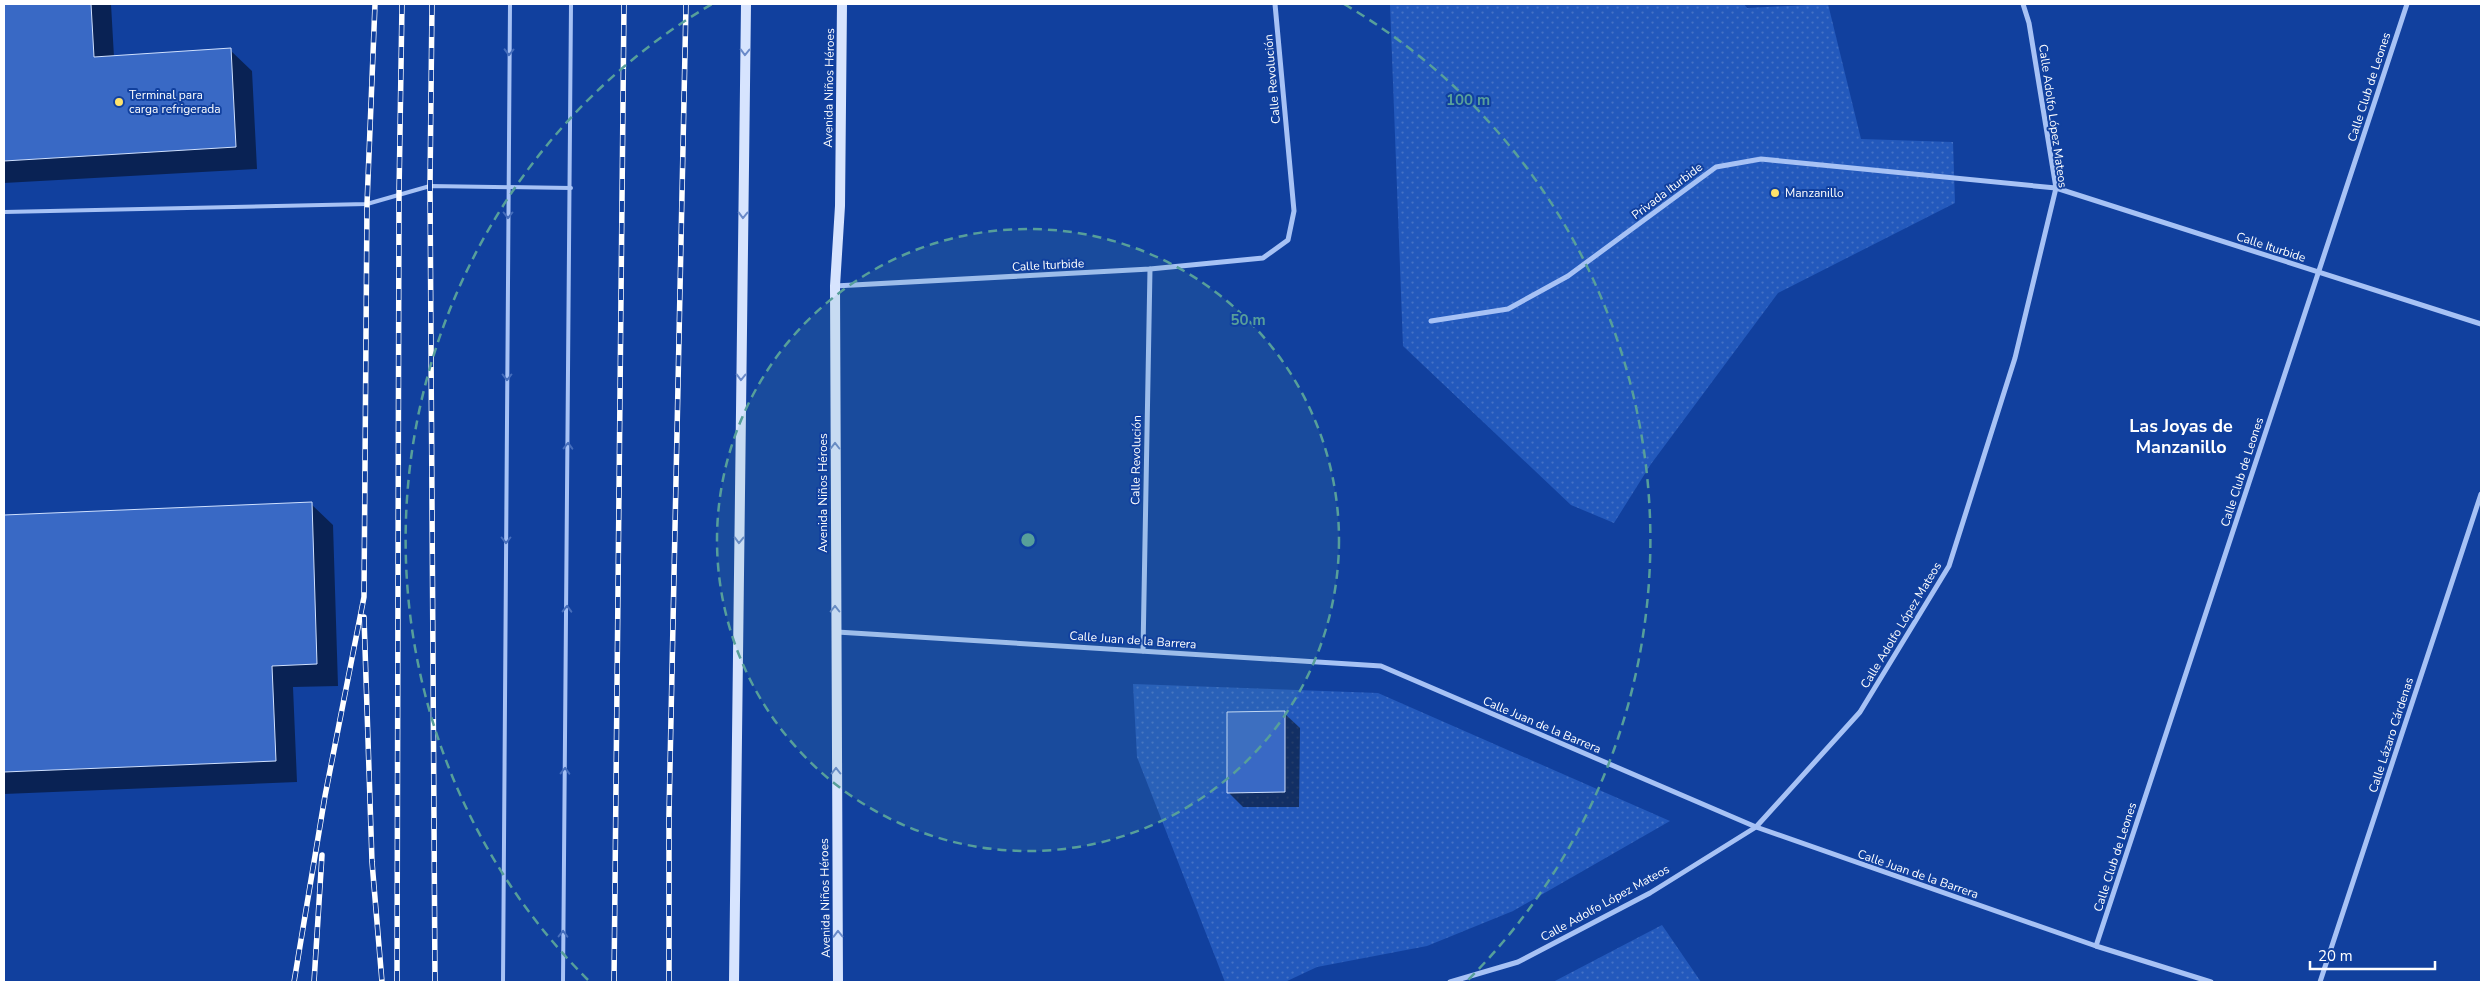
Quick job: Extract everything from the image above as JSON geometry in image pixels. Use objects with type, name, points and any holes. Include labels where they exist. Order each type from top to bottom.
[{"type":"main road","points":[[734,982],[746,4]]},
{"type":"main road","name":"Avenida Niños Héroes","points":[[838,982],[835,286],[840,206],[842,4]]},
{"type":"street","name":"Calle Revolución","points":[[1263,258],[1288,240],[1294,211],[1275,4]]},
{"type":"street","name":"Calle Adolfo López Mateos","points":[[1450,982],[1518,962],[1650,893],[1756,827],[1860,712],[1949,566],[2015,358],[2056,188],[2029,23],[2023,4]]},
{"type":"street","name":"Calle Club de Leones","points":[[2096,946],[2407,4]]},
{"type":"street","name":"Privada Iturbide","points":[[1431,321],[1508,309],[1568,276],[1716,167],[1761,159],[2056,188]]},
{"type":"street","name":"Calle Iturbide","points":[[2056,188],[2481,324]]},
{"type":"street","name":"Calle Iturbide","points":[[835,286],[1150,269],[1263,258]]},
{"type":"street","name":"Calle Revolución","points":[[1143,651],[1150,269]]},
{"type":"street","name":"Calle Lázaro Cárdenas","points":[[2320,982],[2481,494]]},
{"type":"street","name":"Calle Juan de la Barrera","points":[[836,632],[1381,666],[1756,827],[2096,946],[2211,982]]},
{"type":"lane","points":[[503,982],[510,4]]},
{"type":"lane","points":[[563,982],[571,188],[571,4]]},
{"type":"lane","points":[[4,212],[367,204],[430,186],[571,188]]},
{"type":"shaded area","points":[[1390,4],[1744,4],[1747,8],[1828,4],[1861,139],[1953,142],[1955,203],[1778,293],[1651,464],[1614,523],[1571,505],[1403,346]]},
{"type":"shaded area","points":[[1133,684],[1378,693],[1670,821],[1513,911],[1427,946],[1317,967],[1285,982],[1225,982],[1137,757]]},
{"type":"shaded area","points":[[1662,925],[1701,982],[1553,982]]},
{"type":"building","name":"Terminal para carga refrigerada","points":[[4,4],[91,4],[94,57],[231,48],[236,147],[4,161]]},
{"type":"building","points":[[312,502],[317,664],[272,666],[276,761],[4,772],[4,515]]},
{"type":"building","points":[[1285,711],[1285,792],[1227,793],[1227,712]]},
{"type":"railway","points":[[294,982],[325,796],[364,597],[367,204],[375,4]]},
{"type":"railway","points":[[397,982],[399,195],[402,4]]},
{"type":"railway","points":[[432,4],[430,186],[435,982]]},
{"type":"railway","points":[[614,982],[624,4]]},
{"type":"railway","points":[[669,982],[669,814],[686,4]]},
{"type":"railway","points":[[364,617],[372,862],[382,982]]},
{"type":"railway","points":[[314,982],[322,855]]},
{"type":"place","name":"Terminal para carga refrigerada","points":[[119,102]]},
{"type":"place","name":"Manzanillo","points":[[1775,193]]},
{"type":"district","name":"Las Joyas de Manzanillo","points":[[2181,436]]}]
